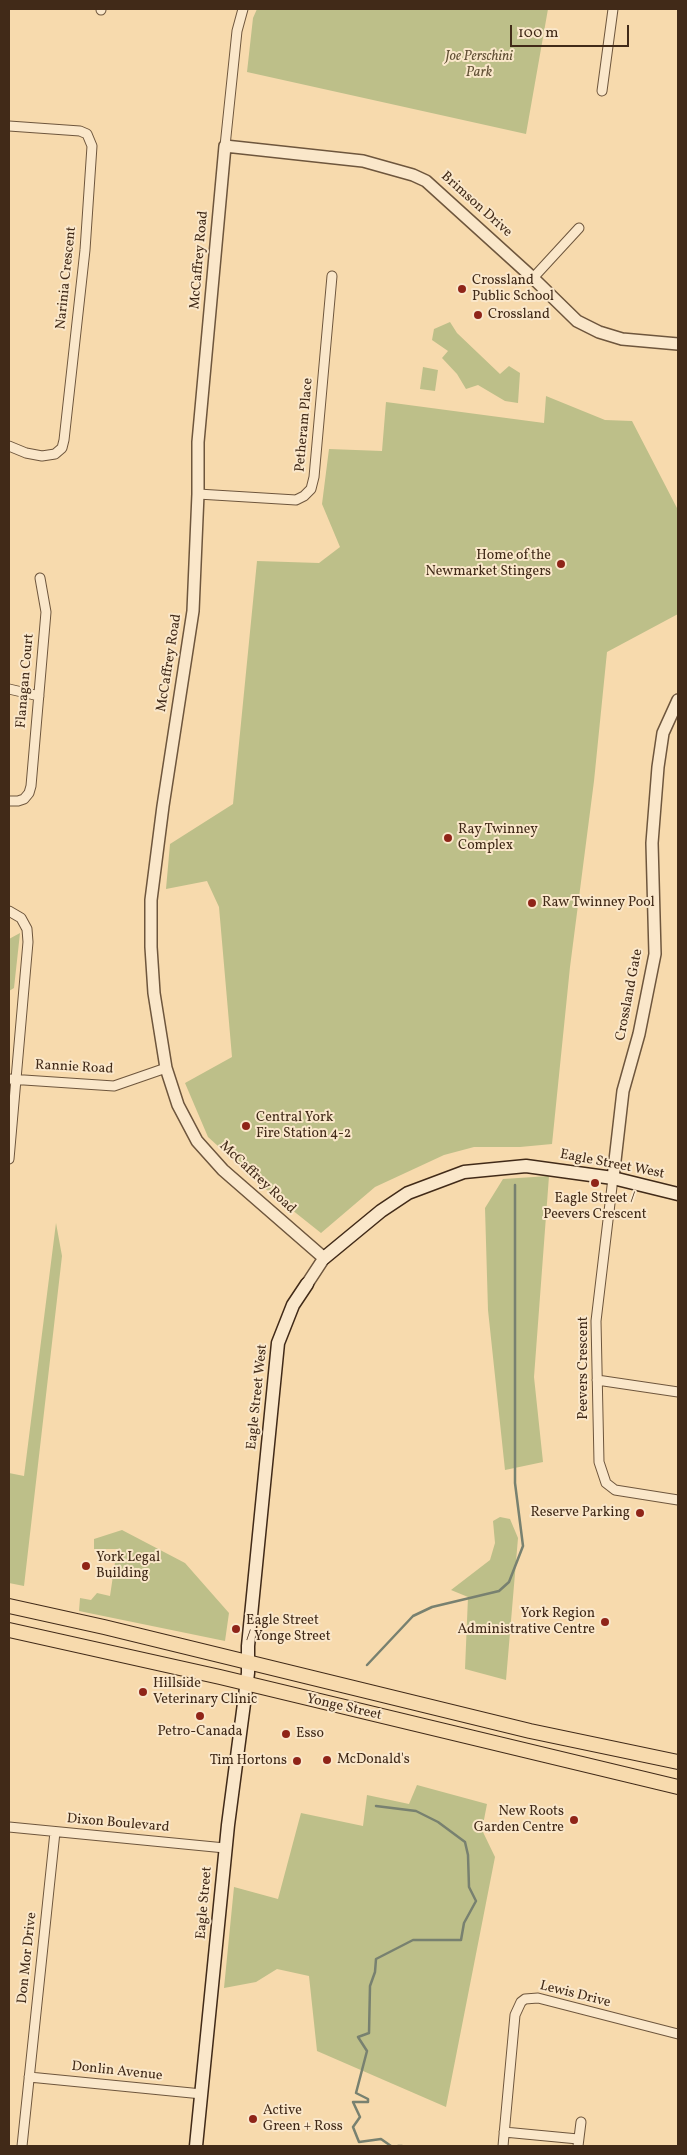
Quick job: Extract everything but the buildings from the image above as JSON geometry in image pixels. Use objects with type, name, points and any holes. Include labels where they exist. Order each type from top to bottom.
[{"type":"main road","name":"Eagle Street West","points":[[324,1258],[381,1210],[408,1193],[464,1172],[526,1166],[613,1178],[678,1194]]},
{"type":"main road","name":"Eagle Street West","points":[[248,1663],[278,1343],[293,1305],[307,1284]]},
{"type":"main road","name":"Yonge Street","points":[[9,1606],[104,1627],[530,1731],[678,1762]]},
{"type":"main road","name":"Yonge Street","points":[[9,1630],[220,1677],[246,1685],[678,1787]]},
{"type":"main road","name":"Eagle Street","points":[[196,2146],[225,1848],[248,1663]]},
{"type":"street","name":"McCaffrey Road","points":[[243,9],[237,31],[225,146],[198,442],[198,494],[193,611],[163,806],[151,900],[151,947],[154,993],[166,1068],[178,1105],[198,1141],[223,1170],[324,1258]]},
{"type":"street","points":[[602,91],[612,9]]},
{"type":"street","name":"Narinia Crescent","points":[[9,126],[80,131],[87,134],[92,146],[85,250],[67,422],[62,448],[55,454],[42,456],[9,446]]},
{"type":"street","name":"Brimson Drive","points":[[225,146],[364,161],[413,175],[426,181],[533,278],[576,321],[599,332],[622,339],[678,344]]},
{"type":"street","points":[[533,278],[579,228]]},
{"type":"street","name":"Petheram Place","points":[[198,494],[296,500],[304,496],[311,489],[314,477],[332,276]]},
{"type":"street","name":"Flanagan Court","points":[[9,801],[24,799],[29,793],[46,612],[40,578]]},
{"type":"street","points":[[9,689],[39,696]]},
{"type":"street","name":"Crossland Gate","points":[[613,1178],[623,1091],[639,1034],[654,954],[652,843],[658,767],[663,733],[678,700]]},
{"type":"street","points":[[9,911],[21,918],[27,929],[28,942],[12,1079],[9,1159]]},
{"type":"street","name":"Rannie Road","points":[[12,1079],[114,1086],[166,1068]]},
{"type":"street","name":"Peevers Crescent","points":[[613,1178],[596,1321],[599,1462],[606,1483],[615,1490],[678,1500]]},
{"type":"street","name":"Eagle Street West","points":[[307,1284],[324,1258]]},
{"type":"street","points":[[597,1380],[678,1392]]},
{"type":"street","name":"Dixon Boulevard","points":[[9,1826],[225,1848]]},
{"type":"street","name":"Don Mor Drive","points":[[22,2146],[55,1832]]},
{"type":"street","name":"Lewis Drive","points":[[503,2146],[515,2015],[521,2002],[525,1999],[538,1998],[678,2034]]},
{"type":"street","name":"Donlin Avenue","points":[[29,2077],[202,2094]]},
{"type":"street","points":[[504,2132],[578,2143],[581,2122]]},
{"type":"green space","name":"Joe Perschini Park","points":[[257,9],[548,9],[526,134],[247,72],[253,18]]},
{"type":"green space","points":[[450,322],[457,333],[500,374],[509,366],[520,373],[518,403],[505,401],[478,385],[466,389],[457,374],[442,358],[448,351],[432,340],[434,329]]},
{"type":"green space","points":[[423,367],[438,370],[435,391],[420,389]]},
{"type":"green space","points":[[546,396],[605,420],[632,421],[678,510],[678,614],[607,652],[594,781],[570,967],[552,1144],[520,1147],[474,1147],[444,1155],[375,1187],[321,1233],[262,1186],[208,1137],[185,1083],[232,1057],[219,907],[207,881],[166,889],[170,844],[233,804],[257,561],[319,563],[340,547],[322,504],[329,449],[382,451],[386,402],[544,423]]},
{"type":"green space","points":[[20,933],[14,988],[9,991],[9,939]]},
{"type":"green space","points":[[549,1176],[534,1377],[543,1462],[505,1470],[488,1310],[485,1208],[503,1179]]},
{"type":"green space","points":[[56,1223],[62,1256],[24,1586],[9,1583],[9,1473],[24,1476]]},
{"type":"green space","points":[[500,1517],[510,1519],[518,1538],[506,1680],[465,1669],[468,1597],[451,1590],[490,1560],[495,1543],[493,1521]]},
{"type":"green space","points":[[122,1530],[185,1563],[229,1613],[225,1641],[79,1611],[80,1598],[91,1600],[97,1593],[110,1596],[117,1549],[94,1549],[94,1539]]},
{"type":"green space","points":[[417,1785],[487,1804],[482,1830],[495,1857],[446,2107],[317,2051],[309,1976],[277,1969],[256,1982],[224,1988],[234,1887],[278,1899],[301,1813],[363,1826],[367,1795],[409,1804]]},
{"type":"waterway","points":[[367,1665],[413,1616],[432,1607],[499,1591],[509,1582],[523,1546],[515,1483],[515,1185]]},
{"type":"waterway","points":[[376,1806],[416,1811],[438,1822],[465,1842],[468,1855],[469,1887],[476,1901],[464,1923],[461,1940],[413,1940],[376,1959],[375,1972],[370,1986],[369,2033],[358,2037],[367,2051],[356,2093],[368,2099],[368,2102],[353,2102],[360,2117],[353,2127],[359,2142],[381,2139],[391,2146]]},
{"type":"place","name":"Crossland Public School","points":[[462,289]]},
{"type":"place","name":"Crossland","points":[[478,315]]},
{"type":"place","name":"Home of the Newmarket Stingers","points":[[561,564]]},
{"type":"place","name":"Ray Twinney Complex","points":[[448,838]]},
{"type":"place","name":"Raw Twinney Pool","points":[[532,903]]},
{"type":"place","name":"Central York Fire Station 4-2","points":[[246,1126]]},
{"type":"place","name":"Eagle Street / Peevers Crescent","points":[[595,1183]]},
{"type":"place","name":"Reserve Parking","points":[[640,1513]]},
{"type":"place","name":"York Legal Building","points":[[86,1566]]},
{"type":"place","name":"York Region Administrative Centre","points":[[605,1622]]},
{"type":"place","name":"Eagle Street / Yonge Street","points":[[236,1629]]},
{"type":"place","name":"Hillside Veterinary Clinic","points":[[143,1692]]},
{"type":"place","name":"Petro-Canada","points":[[200,1716]]},
{"type":"place","name":"Esso","points":[[286,1734]]},
{"type":"place","name":"McDonald's","points":[[327,1760]]},
{"type":"place","name":"Tim Hortons","points":[[297,1761]]},
{"type":"place","name":"New Roots Garden Centre","points":[[574,1820]]},
{"type":"place","name":"Active Green + Ross","points":[[253,2119]]}]
